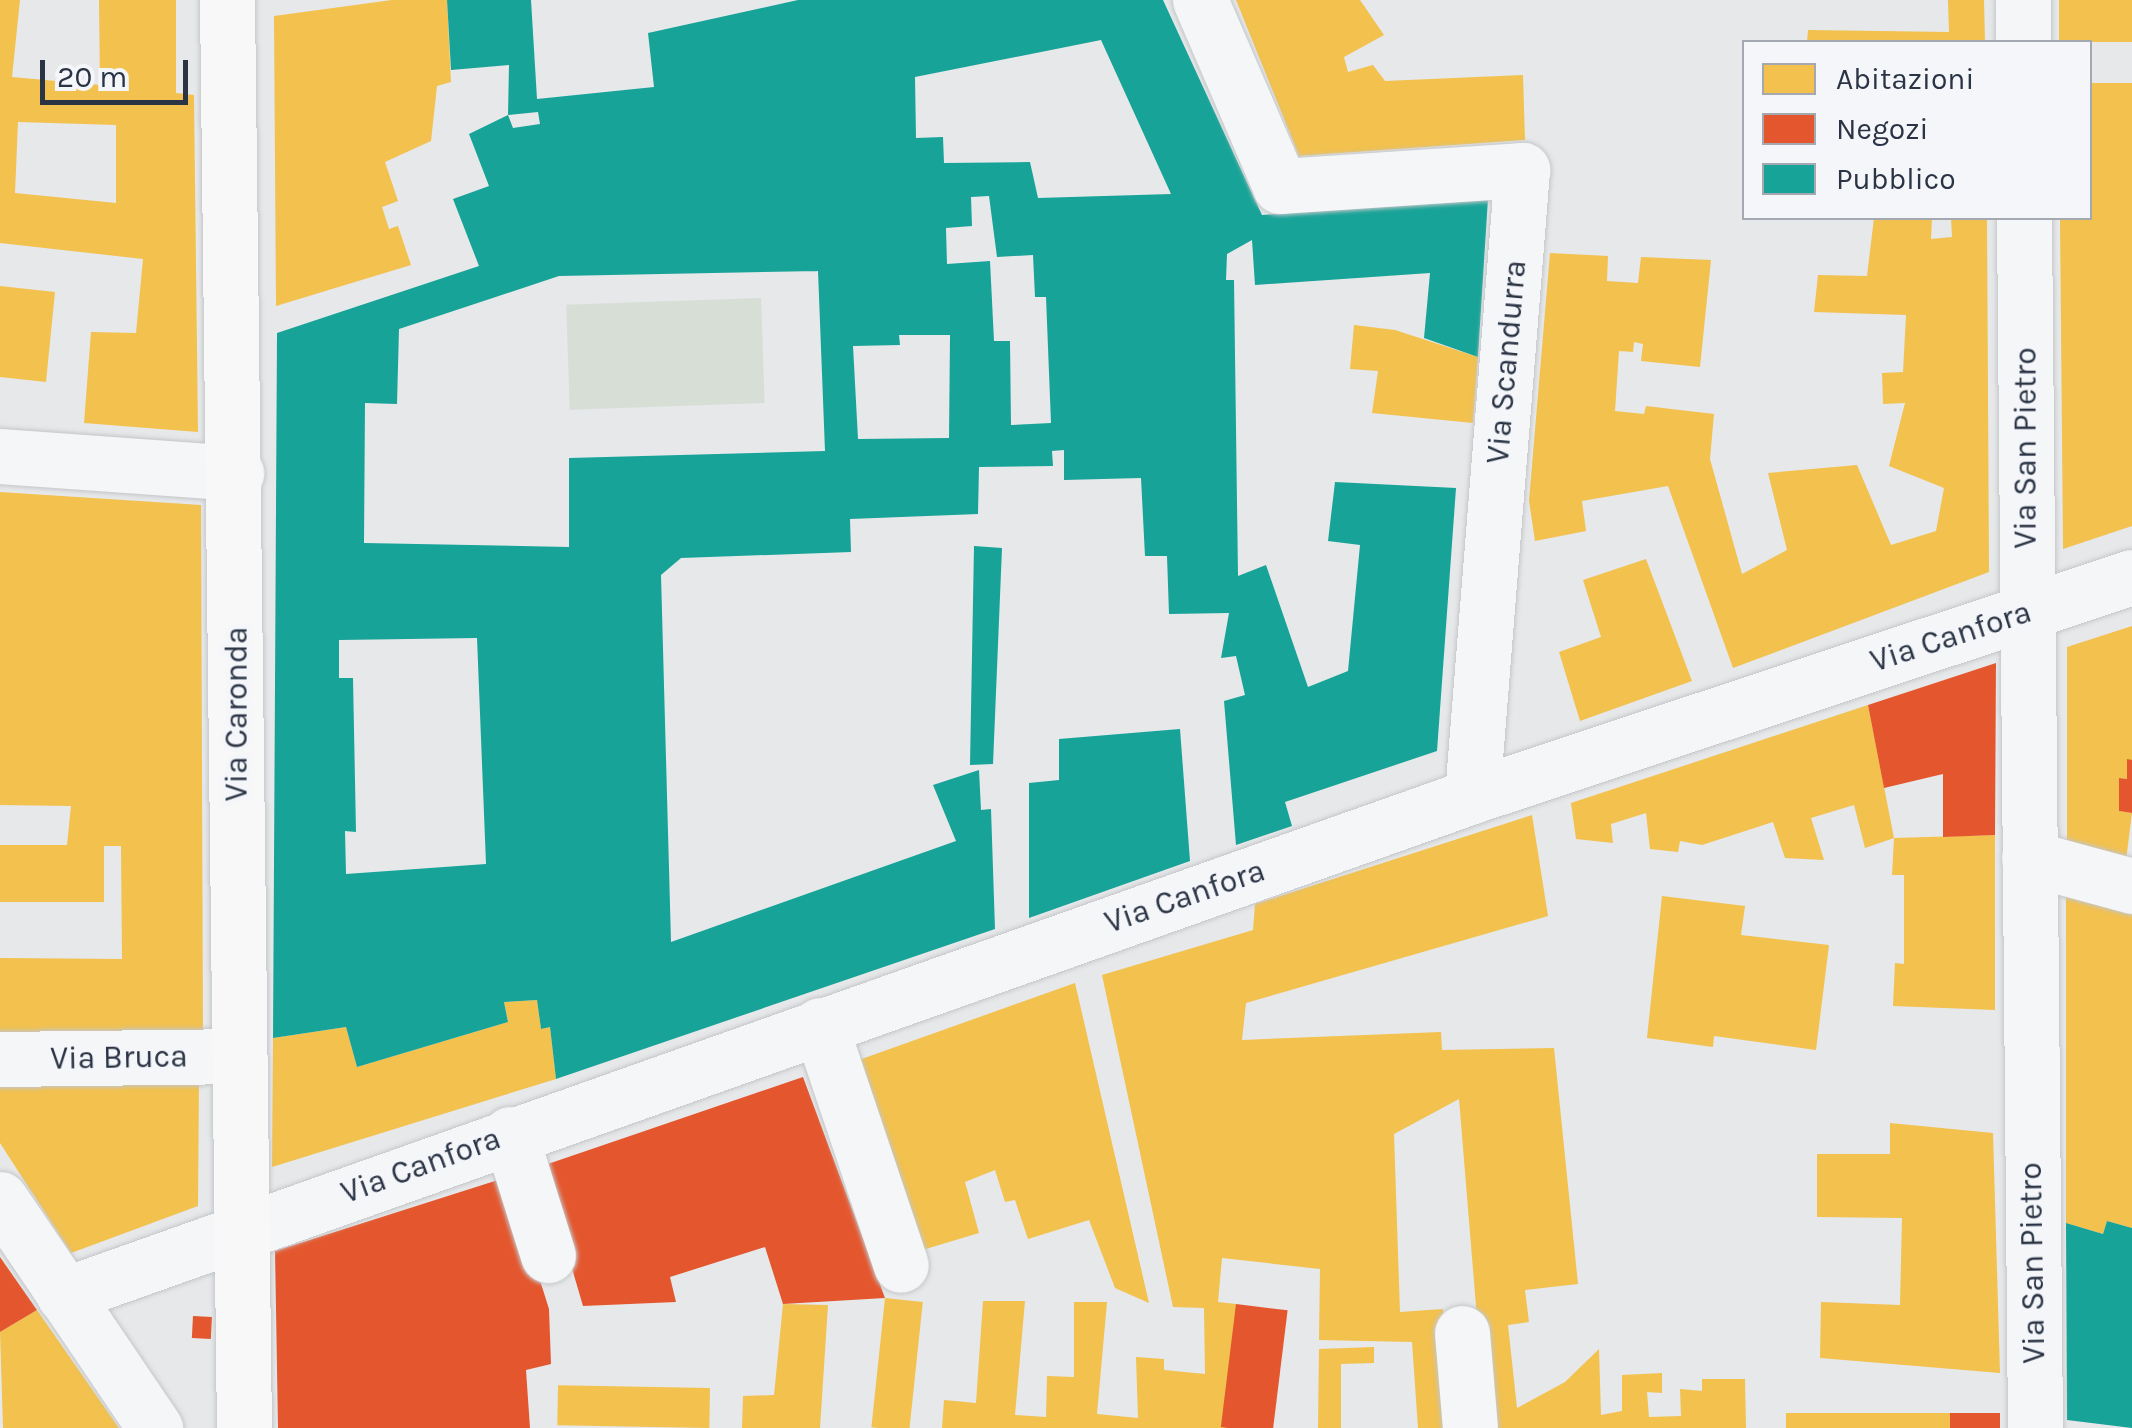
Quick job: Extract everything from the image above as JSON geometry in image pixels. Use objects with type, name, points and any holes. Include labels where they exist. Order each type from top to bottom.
[{"type":"main road","name":"Via Caronda","points":[[234,1],[238,1056],[244,1428]]},
{"type":"street","name":"Via Scandurra","points":[[1200,0],[1280,186],[1522,170],[1472,796]]},
{"type":"street","points":[[2023,0],[2023,40]]},
{"type":"street","name":"Via San Pietro","points":[[2024,220],[2035,1428]]},
{"type":"street","points":[[0,456],[236,473]]},
{"type":"street","name":"Via Canfora","points":[[64,1296],[510,1134],[1472,796],[2132,577]]},
{"type":"street","points":[[2029,858],[2132,886]]},
{"type":"street","points":[[820,1025],[901,1265]]},
{"type":"street","name":"Via Bruca","points":[[0,1059],[238,1056]]},
{"type":"street","points":[[510,1134],[548,1255]]},
{"type":"street","points":[[0,1199],[154,1428]]},
{"type":"street","points":[[1462,1333],[1470,1428]]},
{"type":"shaded area","points":[[761,298],[765,403],[570,410],[566,305]]},
{"type":"building: Abitazioni","points":[[0,0],[20,0],[12,77],[100,85],[99,0],[176,0],[176,93],[194,95],[198,432],[84,423],[91,332],[136,333],[143,259],[0,243]],"holes":[[[18,122],[116,125],[116,203],[15,193]]]},
{"type":"building: Abitazioni","points":[[392,0],[447,0],[451,82],[437,86],[431,141],[385,162],[398,201],[382,207],[389,229],[398,226],[411,265],[276,306],[274,16]]},
{"type":"building: Abitazioni","points":[[1236,0],[1360,0],[1384,35],[1344,57],[1348,72],[1373,65],[1385,81],[1523,75],[1525,140],[1299,156]]},
{"type":"building: Abitazioni","points":[[1948,0],[1984,0],[1985,40],[1807,40],[1808,30],[1949,32]]},
{"type":"building: Abitazioni","points":[[2059,0],[2132,0],[2132,42],[2059,40]]},
{"type":"building: Abitazioni","points":[[2092,83],[2132,83],[2132,526],[2063,549],[2060,220],[2092,220]]},
{"type":"building: Abitazioni","points":[[1874,220],[1932,220],[1931,239],[1952,237],[1951,220],[1987,220],[1989,572],[1733,668],[1668,486],[1582,501],[1586,531],[1535,541],[1529,501],[1550,253],[1608,256],[1607,281],[1638,283],[1641,257],[1711,260],[1700,367],[1641,361],[1643,344],[1634,342],[1633,352],[1619,351],[1615,411],[1644,414],[1646,406],[1714,414],[1710,459],[1742,574],[1787,550],[1768,473],[1857,465],[1891,545],[1936,531],[1944,488],[1889,466],[1905,403],[1883,404],[1882,373],[1903,372],[1906,315],[1814,312],[1818,275],[1867,276]]},
{"type":"building: Abitazioni","points":[[0,286],[55,292],[46,382],[0,377]]},
{"type":"building: Abitazioni","points":[[1354,325],[1395,330],[1478,357],[1473,423],[1372,413],[1378,371],[1350,369]]},
{"type":"building: Abitazioni","points":[[0,492],[201,505],[203,1034],[0,1034],[0,958],[122,959],[121,846],[104,846],[104,902],[0,902],[0,845],[67,845],[71,806],[0,805]]},
{"type":"building: Abitazioni","points":[[1646,559],[1692,681],[1580,721],[1559,652],[1601,637],[1583,580]]},
{"type":"building: Abitazioni","points":[[2132,626],[2132,760],[2127,779],[2119,778],[2119,811],[2132,813],[2125,868],[2067,854],[2067,647]]},
{"type":"building: Abitazioni","points":[[1868,705],[1894,838],[1865,848],[1854,805],[1811,818],[1824,860],[1785,858],[1773,822],[1702,845],[1680,841],[1678,852],[1650,849],[1646,813],[1611,824],[1613,843],[1576,839],[1571,803]]},
{"type":"building: Abitazioni","points":[[1532,815],[1548,916],[1246,1003],[1242,1040],[1441,1032],[1442,1050],[1554,1048],[1578,1284],[1525,1290],[1529,1322],[1508,1325],[1517,1408],[1565,1382],[1599,1349],[1601,1415],[1622,1411],[1622,1375],[1662,1373],[1662,1393],[1647,1392],[1649,1417],[1681,1416],[1680,1389],[1702,1391],[1702,1379],[1745,1379],[1746,1428],[1486,1428],[1459,1099],[1394,1134],[1400,1312],[1443,1309],[1455,1428],[1418,1428],[1412,1342],[1319,1340],[1320,1269],[1222,1258],[1218,1302],[1236,1304],[1239,1428],[942,1428],[944,1400],[976,1403],[983,1301],[1025,1301],[1015,1415],[1046,1417],[1047,1376],[1074,1377],[1074,1302],[1107,1302],[1097,1414],[1138,1418],[1136,1357],[1164,1359],[1164,1370],[1205,1374],[1204,1308],[1173,1307],[1102,975],[1253,930],[1255,904]]},
{"type":"building: Abitazioni","points":[[1995,835],[1995,1010],[1893,1006],[1895,963],[1904,964],[1904,875],[1892,875],[1894,838]]},
{"type":"building: Abitazioni","points":[[2066,881],[2132,897],[2132,1228],[2107,1221],[2103,1234],[2066,1223]]},
{"type":"building: Abitazioni","points":[[1662,896],[1745,906],[1741,935],[1829,945],[1816,1050],[1714,1036],[1713,1047],[1647,1038]]},
{"type":"building: Abitazioni","points":[[1075,983],[1149,1303],[1115,1288],[1089,1220],[1028,1239],[1015,1200],[1005,1202],[995,1170],[965,1182],[979,1233],[919,1251],[856,1061]]},
{"type":"building: Abitazioni","points":[[537,1000],[541,1029],[550,1027],[556,1079],[272,1167],[273,1038],[346,1027],[357,1067],[508,1022],[504,1002]]},
{"type":"building: Abitazioni","points":[[0,1076],[199,1078],[198,1206],[71,1253],[0,1143]]},
{"type":"building: Abitazioni","points":[[1890,1123],[1993,1133],[2000,1373],[1820,1358],[1821,1302],[1900,1305],[1902,1218],[1817,1217],[1817,1154],[1890,1154]]},
{"type":"building: Abitazioni","points":[[885,1298],[923,1302],[910,1428],[871,1427]]},
{"type":"building: Abitazioni","points":[[783,1304],[828,1305],[820,1428],[742,1428],[743,1396],[774,1395]]},
{"type":"building: Abitazioni","points":[[37,1310],[119,1428],[3,1428],[0,1332]]},
{"type":"building: Abitazioni","points":[[1374,1347],[1374,1363],[1341,1364],[1341,1428],[1318,1428],[1319,1349]]},
{"type":"building: Abitazioni","points":[[558,1385],[710,1388],[709,1428],[557,1425]]},
{"type":"building: Abitazioni","points":[[1786,1413],[1950,1413],[1950,1428],[1786,1428]]},
{"type":"building: Negozi","points":[[1996,663],[1995,835],[1943,837],[1943,774],[1884,788],[1868,705]]},
{"type":"building: Negozi","points":[[2127,759],[2132,760],[2132,813],[2119,811],[2119,778],[2127,779]]},
{"type":"building: Negozi","points":[[803,1077],[885,1298],[783,1304],[765,1247],[670,1277],[676,1302],[583,1306],[542,1166]]},
{"type":"building: Negozi","points":[[498,1180],[530,1276],[538,1274],[549,1309],[551,1364],[526,1370],[530,1428],[278,1428],[275,1251]]},
{"type":"building: Negozi","points":[[0,1257],[37,1310],[0,1332]]},
{"type":"building: Negozi","points":[[1236,1304],[1288,1310],[1273,1428],[1221,1427]]},
{"type":"building: Negozi","points":[[193,1316],[212,1317],[211,1339],[192,1338]]},
{"type":"building: Negozi","points":[[1950,1413],[2000,1413],[2000,1428],[1950,1428]]},
{"type":"building: Pubblico","points":[[447,0],[531,0],[537,99],[654,87],[648,33],[798,0],[1163,0],[1262,215],[1488,199],[1478,357],[1424,338],[1430,273],[1255,285],[1252,240],[1227,254],[1226,280],[1234,280],[1238,576],[1266,565],[1308,687],[1348,671],[1360,545],[1328,541],[1335,482],[1456,488],[1437,751],[1285,802],[1292,826],[1236,845],[1224,701],[1245,695],[1236,656],[1221,658],[1229,613],[1169,614],[1167,556],[1145,556],[1141,478],[1064,480],[1064,450],[1052,451],[1053,466],[979,467],[978,514],[850,519],[851,552],[681,558],[661,575],[671,942],[956,841],[933,785],[979,770],[981,810],[991,809],[995,929],[556,1079],[550,1027],[541,1029],[537,1000],[504,1002],[508,1022],[357,1067],[346,1027],[273,1038],[277,333],[479,266],[453,199],[489,186],[469,134],[508,115],[509,65],[451,70]],"holes":[[[1101,40],[1171,194],[1038,198],[1030,162],[944,163],[943,137],[916,138],[915,77]],[[538,112],[540,124],[513,128],[508,115]],[[989,196],[997,257],[1033,255],[1035,297],[1046,297],[1051,423],[1011,425],[1010,341],[994,341],[990,261],[947,264],[946,228],[972,226],[971,197]],[[818,271],[825,451],[569,458],[569,547],[364,543],[365,403],[397,404],[399,329],[559,276]],[[899,335],[950,335],[949,438],[858,439],[853,346],[900,345]],[[477,638],[486,864],[346,874],[345,831],[356,832],[353,678],[339,678],[339,640]]]},
{"type":"building: Pubblico","points":[[974,546],[1002,548],[993,764],[970,765]]},
{"type":"building: Pubblico","points":[[1180,729],[1190,861],[1029,918],[1029,783],[1059,780],[1059,739]]},
{"type":"building: Pubblico","points":[[2107,1221],[2132,1228],[2132,1428],[2067,1420],[2066,1223],[2103,1234]]}]
